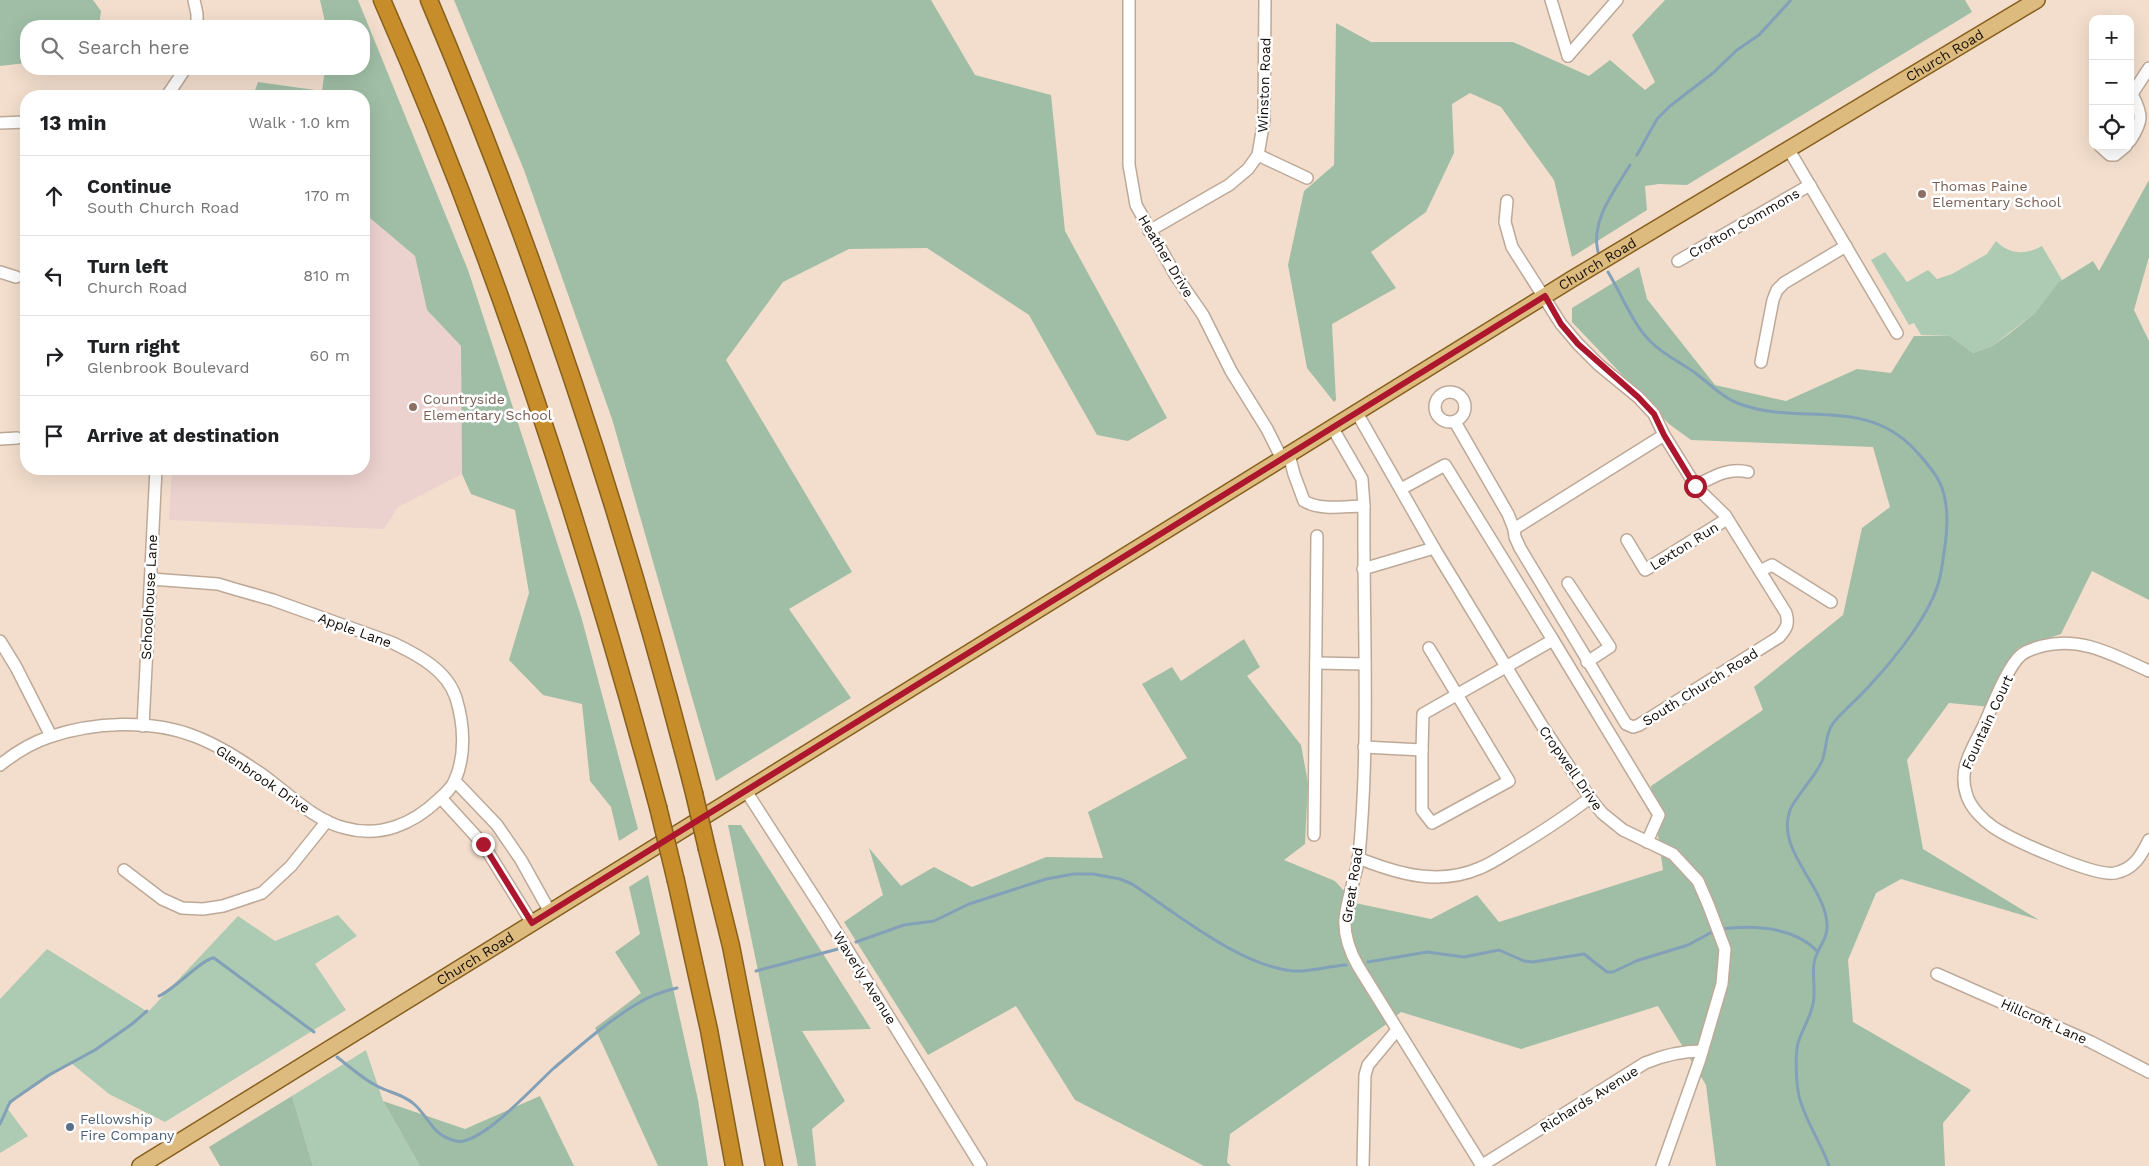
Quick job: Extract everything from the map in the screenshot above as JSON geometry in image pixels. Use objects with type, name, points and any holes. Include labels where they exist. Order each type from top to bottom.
[{"type":"highway","points":[[382,0],[463,199],[539,407],[606,620],[658,808],[676,881],[709,1030],[734,1166]]},
{"type":"highway","points":[[429,0],[511,207],[570,371],[641,598],[694,793],[706,848],[720,898],[745,1014],[774,1166]]},
{"type":"main road","name":"Church Road","points":[[145,1165],[1332,427],[1545,296],[2037,0]]},
{"type":"street","points":[[194,0],[196,20]]},
{"type":"street","name":"Heather Drive","points":[[1129,0],[1129,166],[1136,205],[1176,276],[1203,315],[1231,371],[1286,457]]},
{"type":"street","name":"Winston Road","points":[[1149,231],[1230,185],[1248,170],[1258,155],[1264,120],[1265,0]]},
{"type":"street","points":[[1551,0],[1568,56],[1616,0]]},
{"type":"street","points":[[2134,90],[2149,68]]},
{"type":"street","points":[[171,90],[181,75]]},
{"type":"street","points":[[2134,99],[2140,109],[2141,118],[2139,127],[2134,135]]},
{"type":"street","points":[[0,123],[20,122]]},
{"type":"street","name":"Crofton Commons","points":[[1789,150],[1897,333]]},
{"type":"street","points":[[2104,150],[2110,155],[2115,155],[2121,150]]},
{"type":"street","points":[[1258,155],[1307,178]]},
{"type":"street","name":"Crofton Commons","points":[[1678,261],[1810,185]]},
{"type":"street","name":"South Church Road","points":[[1455,422],[1508,514],[1514,528],[1514,537],[1587,662],[1626,724],[1633,727],[1639,725],[1780,637],[1786,629],[1789,622],[1786,613],[1727,519],[1695,486],[1664,435],[1654,414],[1638,397],[1578,344],[1561,324],[1545,296],[1519,260],[1510,241],[1505,222],[1507,201]]},
{"type":"street","points":[[1761,362],[1773,300],[1777,290],[1784,283],[1846,246]]},
{"type":"street","points":[[0,272],[16,277]]},
{"type":"street","name":"Cropwell Drive","points":[[1357,413],[1434,548],[1541,724],[1590,798],[1611,822],[1672,854],[1698,880],[1725,949],[1725,958],[1719,998],[1662,1166]]},
{"type":"street","name":"Great Road","points":[[1332,427],[1362,479],[1364,506],[1364,747],[1358,858],[1345,918],[1348,943],[1358,966],[1481,1166]]},
{"type":"street","points":[[1514,528],[1664,435]]},
{"type":"street","points":[[0,439],[17,438]]},
{"type":"street","points":[[1286,457],[1304,501],[1313,506],[1324,507],[1364,506]]},
{"type":"street","points":[[1401,489],[1445,465],[1659,815],[1647,842]]},
{"type":"street","points":[[1695,486],[1726,471],[1738,469],[1748,472]]},
{"type":"street","name":"Schoolhouse Lane","points":[[142,726],[152,579],[156,475]]},
{"type":"street","name":"Lexton Run","points":[[1627,540],[1645,570],[1727,519]]},
{"type":"street","points":[[1314,835],[1317,536]]},
{"type":"street","points":[[1363,568],[1434,548]]},
{"type":"street","points":[[1760,571],[1772,565],[1832,602]]},
{"type":"street","name":"Apple Lane","points":[[152,579],[218,584],[237,589],[392,643],[416,654],[443,674],[455,694],[463,737],[460,764],[455,780]]},
{"type":"street","points":[[1568,582],[1610,647],[1587,662]]},
{"type":"street","points":[[1429,648],[1457,695],[1509,781],[1432,823],[1422,810],[1423,714],[1457,695],[1553,640]]},
{"type":"street","points":[[0,641],[20,673],[51,736]]},
{"type":"street","name":"Fountain Court","points":[[2149,671],[2096,648],[2074,642],[2058,642],[2032,649],[2021,656],[2008,674],[1966,762],[1963,781],[1967,797],[1973,807],[1991,826],[2080,867],[2096,872],[2117,873],[2132,866],[2149,840]]},
{"type":"street","points":[[1316,663],[1365,664]]},
{"type":"street","name":"Glenbrook Drive","points":[[0,765],[22,750],[51,736],[97,727],[142,726],[181,732],[214,745],[252,768],[327,821],[358,831],[384,830],[396,827],[417,817],[441,798],[450,789],[455,780]]},
{"type":"street","points":[[1364,747],[1422,750]]},
{"type":"street","points":[[455,780],[486,811],[497,825],[521,860],[550,912]]},
{"type":"street","name":"Waverly Avenue","points":[[746,791],[826,915],[981,1166]]},
{"type":"street","points":[[441,798],[483,844],[532,923]]},
{"type":"street","points":[[1358,858],[1416,877],[1445,878],[1462,874],[1486,865],[1524,843],[1590,798]]},
{"type":"street","points":[[124,870],[162,899],[182,908],[203,909],[223,906],[262,893],[291,866],[327,821]]},
{"type":"street","name":"Hillcroft Lane","points":[[1937,974],[2091,1042],[2149,1072]]},
{"type":"street","points":[[1363,1166],[1365,1075],[1368,1065],[1397,1030]]},
{"type":"street","name":"Richards Avenue","points":[[1481,1166],[1645,1063],[1680,1052],[1702,1051]]},
{"type":"shaded area","name":"Countryside Elementary School","points":[[370,218],[415,256],[427,310],[461,346],[462,474],[398,507],[384,529],[169,520],[172,475],[370,475]]},
{"type":"green space","points":[[0,0],[93,0],[101,11],[100,20],[20,20],[20,64],[0,66]]},
{"type":"green space","points":[[320,0],[358,0],[366,20],[325,20]]},
{"type":"green space","points":[[454,0],[931,0],[975,75],[1051,95],[1065,231],[1167,418],[1128,441],[1097,435],[1029,315],[927,248],[849,249],[783,282],[726,360],[852,572],[789,609],[851,698],[716,781],[612,419],[524,170]]},
{"type":"green space","points":[[1665,0],[1965,0],[1972,12],[1687,185],[1659,184],[1645,186],[1647,210],[1572,257],[1554,180],[1501,107],[1470,93],[1452,104],[1454,153],[1426,212],[1371,252],[1396,288],[1332,324],[1336,400],[1334,402],[1307,368],[1288,265],[1304,191],[1334,165],[1336,23],[1371,42],[1513,42],[1589,76],[1610,60],[1645,90],[1655,82],[1632,35]]},
{"type":"green space","points":[[370,29],[468,270],[581,616],[638,829],[619,841],[611,807],[590,781],[582,704],[543,695],[509,660],[529,593],[515,510],[471,494],[462,474],[461,346],[427,310],[415,256],[370,218],[370,90],[322,90],[324,75],[370,75]]},
{"type":"green space","points":[[258,82],[315,90],[255,90]]},
{"type":"green space","points":[[2149,180],[2149,257],[2134,310],[2149,341],[2149,600],[2092,571],[2061,634],[2018,648],[1991,707],[1949,703],[1907,760],[1923,849],[2039,920],[1901,879],[1876,893],[1848,960],[1853,1022],[1971,1090],[1943,1123],[1945,1166],[1716,1166],[1706,1085],[1658,1006],[1521,1049],[1401,1012],[1230,1134],[1227,1162],[1231,1166],[1204,1166],[1075,1100],[1016,1006],[928,1055],[844,922],[883,895],[869,848],[901,886],[934,867],[972,887],[1046,857],[1103,858],[1088,812],[1187,758],[1142,684],[1172,667],[1181,681],[1244,639],[1260,667],[1247,676],[1301,745],[1308,783],[1305,844],[1284,860],[1335,881],[1355,903],[1431,919],[1477,895],[1499,922],[1663,870],[1651,786],[1763,710],[1754,687],[1843,615],[1862,528],[1890,507],[1873,447],[1691,440],[1669,424],[1572,322],[1572,308],[1639,267],[1647,299],[1715,385],[1786,401],[1857,369],[1891,373],[1914,336],[1950,336],[1973,353],[1992,346],[2035,313],[2059,282],[2093,261],[2099,271]]},
{"type":"green space","points":[[1996,241],[2007,249],[2018,252],[2030,251],[2042,246],[2062,280],[2035,313],[1992,346],[1973,353],[1950,336],[1921,335],[1914,323],[1909,325],[1871,260],[1885,252],[1907,282],[1928,270],[1937,279],[1952,274],[1987,254]]},
{"type":"green space","points":[[728,825],[741,825],[871,1029],[802,1031],[845,1101],[812,1129],[816,1166],[798,1166]]},
{"type":"green space","points":[[648,875],[698,1100],[708,1166],[658,1166],[595,1028],[641,993],[615,952],[640,934],[629,887]]},
{"type":"green space","points":[[338,915],[357,936],[315,964],[346,1010],[165,1122],[109,1094],[71,1063],[18,1097],[7,1108],[28,1136],[0,1153],[0,999],[47,949],[148,1012],[238,916],[275,941]]},
{"type":"green space","points":[[366,1050],[383,1101],[420,1166],[313,1166],[292,1096]]},
{"type":"green space","points":[[292,1096],[313,1166],[220,1166],[209,1147]]},
{"type":"green space","points":[[540,1096],[574,1166],[420,1166],[383,1101],[465,1129]]},
{"type":"waterway","points":[[1637,155],[1657,119],[1670,106],[1713,73],[1737,50],[1759,35],[1791,0]]},
{"type":"waterway","points":[[1598,252],[1596,240],[1605,206],[1630,165]]},
{"type":"waterway","points":[[1608,272],[1633,318],[1651,342],[1667,355],[1694,372],[1725,397],[1760,410],[1852,417],[1874,423],[1895,433],[1915,450],[1935,474],[1945,498],[1947,522],[1942,564],[1939,581],[1928,608],[1911,636],[1890,662],[1831,726],[1822,761],[1793,804],[1787,825],[1789,840],[1819,896],[1825,911],[1827,925],[1826,935],[1814,963],[1813,1004],[1798,1043],[1796,1069],[1802,1105],[1829,1166]]},
{"type":"waterway","points":[[856,942],[904,925],[934,921],[969,904],[1046,879],[1074,874],[1093,874],[1120,879],[1132,884],[1188,923],[1230,949],[1273,967],[1299,971],[1346,965]]},
{"type":"waterway","points":[[1720,929],[1746,927],[1773,929],[1797,937],[1808,943],[1818,952]]},
{"type":"waterway","points":[[1368,962],[1427,952],[1464,957],[1499,950],[1524,961],[1533,962],[1584,954],[1607,972],[1613,972],[1636,961],[1688,945],[1714,931]]},
{"type":"waterway","points":[[756,971],[838,949]]},
{"type":"waterway","points":[[159,996],[203,963],[214,958],[314,1032]]},
{"type":"waterway","points":[[337,1057],[372,1083],[410,1101],[441,1135],[456,1141],[466,1140],[493,1125],[554,1068],[614,1019],[645,999],[677,988]]},
{"type":"waterway","points":[[0,1124],[10,1102],[49,1075],[95,1050],[147,1011]]},
{"type":"place","name":"Thomas Paine Elementary School","points":[[1922,194]]},
{"type":"place","name":"Countryside Elementary School","points":[[413,407]]},
{"type":"place","name":"Fellowship Fire Company","points":[[70,1127]]},
{"type":"route","points":[[483,844],[532,923],[1545,296],[1561,324],[1578,344],[1638,397],[1654,414],[1664,435],[1695,486]]}]
